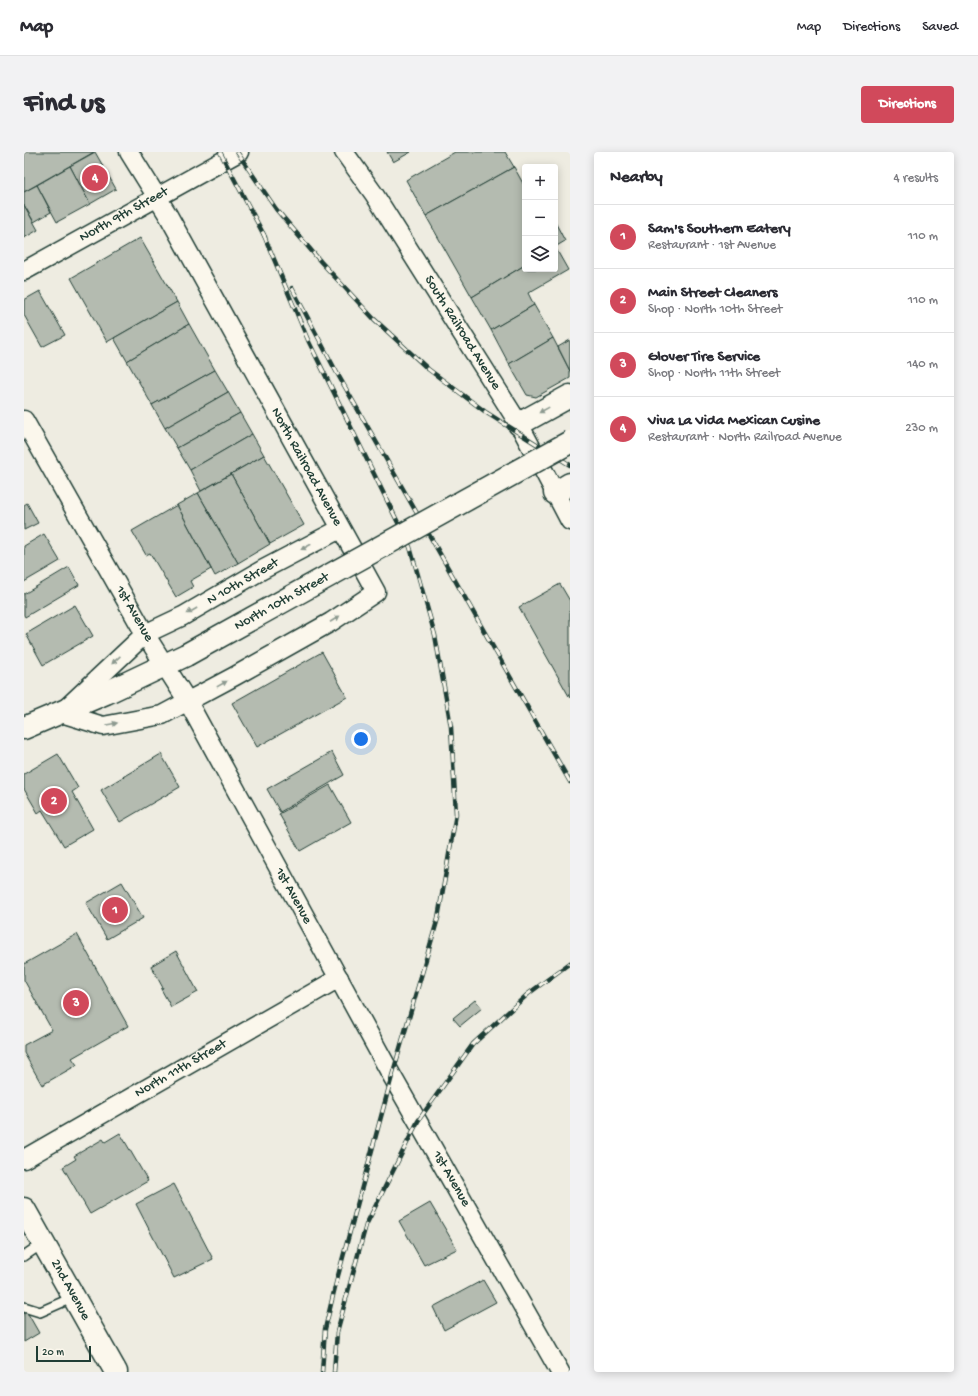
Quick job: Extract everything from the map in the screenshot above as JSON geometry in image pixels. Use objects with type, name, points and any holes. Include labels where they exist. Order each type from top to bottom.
[{"type":"main road","points":[[519,424],[570,396]]},
{"type":"main road","name":"North 10th Street","points":[[24,728],[106,694],[186,655],[570,442]]},
{"type":"main road","name":"2nd Avenue","points":[[24,1208],[116,1372]]},
{"type":"street","name":"North Railroad Avenue","points":[[60,713],[103,726],[162,715],[331,622],[376,592],[157,197],[129,152]]},
{"type":"street","name":"South Railroad Avenue","points":[[344,152],[374,194],[519,424],[563,489],[570,521]]},
{"type":"street","name":"North 9th Street","points":[[24,271],[232,156]]},
{"type":"street","name":"1st Avenue","points":[[24,420],[145,634],[188,702],[392,1076],[560,1372]]},
{"type":"street","name":"N 10th Street","points":[[60,713],[145,634],[183,616],[262,570],[340,529]]},
{"type":"street","name":"North 11th Street","points":[[24,1159],[339,978]]},
{"type":"lane","points":[[24,1256],[43,1243]]},
{"type":"lane","points":[[24,1307],[40,1312],[74,1297]]},
{"type":"building","points":[[24,152],[94,152],[24,192]]},
{"type":"building","points":[[95,152],[116,189],[90,204],[70,166]]},
{"type":"building","points":[[387,152],[411,152],[393,162]]},
{"type":"building","points":[[455,152],[505,152],[514,167],[426,216],[406,180]]},
{"type":"building","points":[[70,166],[90,204],[57,222],[37,185]]},
{"type":"building","points":[[514,167],[522,182],[522,267],[472,297],[426,216]]},
{"type":"building","points":[[37,185],[51,212],[34,222],[24,205],[24,192]]},
{"type":"building","points":[[24,205],[38,230],[24,238]]},
{"type":"building","points":[[558,228],[565,241],[558,245]]},
{"type":"building","points":[[140,238],[177,302],[107,342],[71,278]]},
{"type":"building","points":[[558,252],[568,270],[528,293],[534,305],[491,330],[472,297],[522,267],[522,272],[558,272]]},
{"type":"building","points":[[40,291],[65,335],[42,347],[24,315],[24,300]]},
{"type":"building","points":[[177,302],[189,324],[127,361],[114,338]]},
{"type":"building","points":[[534,305],[553,338],[509,364],[491,330]]},
{"type":"building","points":[[189,324],[215,370],[152,405],[127,361]]},
{"type":"building","points":[[553,338],[570,371],[570,378],[536,397],[527,395],[509,364]]},
{"type":"building","points":[[570,340],[570,371],[558,347]]},
{"type":"building","points":[[215,370],[228,392],[165,428],[152,405]]},
{"type":"building","points":[[228,392],[240,413],[177,448],[165,428]]},
{"type":"building","points":[[240,413],[252,434],[190,470],[177,448]]},
{"type":"building","points":[[252,434],[264,455],[201,491],[190,470]]},
{"type":"building","points":[[264,455],[304,525],[270,544],[231,474]]},
{"type":"building","points":[[231,474],[270,544],[238,563],[198,493]]},
{"type":"building","points":[[198,493],[238,563],[215,576],[177,505]]},
{"type":"building","points":[[27,503],[38,523],[24,530],[24,505]]},
{"type":"building","points":[[177,505],[211,569],[190,581],[193,587],[176,597],[150,553],[146,555],[132,531]]},
{"type":"building","points":[[44,534],[60,561],[24,582],[24,546]]},
{"type":"building","points":[[69,567],[79,585],[25,617],[24,594]]},
{"type":"building","points":[[560,584],[570,601],[570,698],[519,607]]},
{"type":"building","points":[[75,605],[93,636],[43,665],[26,634]]},
{"type":"building","points":[[322,652],[347,697],[257,747],[232,703]]},
{"type":"building","points":[[332,752],[344,775],[280,812],[267,789]]},
{"type":"building","points":[[58,754],[78,788],[72,792],[93,829],[64,846],[42,810],[38,813],[24,789],[24,774]]},
{"type":"building","points":[[161,754],[180,787],[120,822],[101,790]]},
{"type":"building","points":[[330,785],[351,822],[300,851],[279,814]]},
{"type":"building","points":[[122,882],[143,918],[107,939],[86,903]]},
{"type":"building","points":[[77,934],[128,1026],[72,1058],[77,1065],[42,1085],[24,1053],[24,1045],[52,1030],[24,980],[24,964]]},
{"type":"building","points":[[176,951],[198,992],[171,1007],[151,966]]},
{"type":"building","points":[[475,1000],[482,1008],[460,1026],[453,1018]]},
{"type":"building","points":[[120,1133],[148,1181],[90,1214],[63,1167],[76,1159],[74,1156],[103,1139],[105,1142]]},
{"type":"building","points":[[174,1184],[213,1259],[174,1278],[136,1204]]},
{"type":"building","points":[[430,1203],[457,1249],[424,1265],[399,1221]]},
{"type":"building","points":[[483,1280],[496,1302],[444,1330],[433,1307]]},
{"type":"building","points":[[27,1312],[39,1333],[24,1342],[24,1313]]},
{"type":"railway","points":[[220,152],[265,237]]},
{"type":"railway","points":[[237,152],[276,209],[321,262],[374,319],[428,369],[487,413],[570,465]]},
{"type":"railway","points":[[263,233],[308,340],[410,547],[435,635],[451,727],[456,814],[438,918],[392,1076],[336,1283],[325,1329],[322,1372]]},
{"type":"railway","points":[[292,288],[337,373],[570,782]]},
{"type":"railway","points":[[334,1372],[337,1332],[366,1225],[418,1121],[473,1044],[528,994],[570,963]]},
{"type":"place","name":"Viva La Vida Mexican Cusine","points":[[95,178]]},
{"type":"place","name":"Main Street Cleaners","points":[[54,801]]},
{"type":"place","name":"Sam's Southern Eatery","points":[[115,910]]},
{"type":"place","name":"Glover Tire Service","points":[[76,1003]]}]
